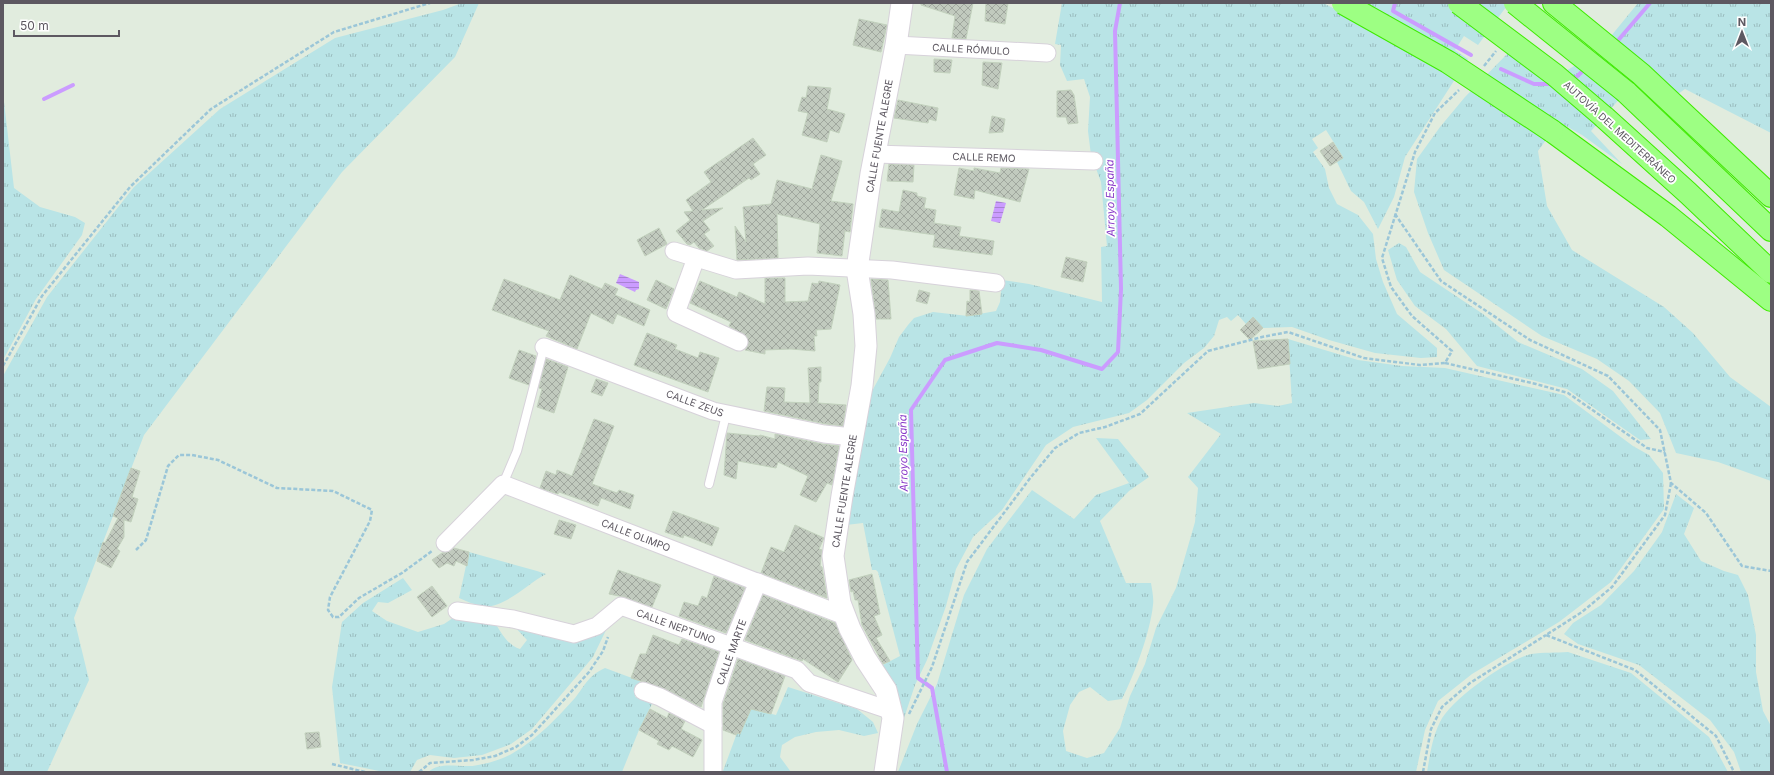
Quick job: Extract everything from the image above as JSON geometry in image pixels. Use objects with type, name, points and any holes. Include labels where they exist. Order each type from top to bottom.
[{"type":"highway","points":[[1343,3],[1448,62],[1552,131],[1668,216],[1771,300]]},
{"type":"highway","name":"AUTOVÍA DEL MEDITERRÁNEO","points":[[1458,3],[1555,75],[1604,117],[1688,192],[1771,272]]},
{"type":"highway","points":[[1515,3],[1626,92],[1771,230]]},
{"type":"highway","points":[[1554,3],[1641,74],[1771,196]]},
{"type":"street","name":"CALLE FUENTE ALEGRE","points":[[885,772],[893,718],[892,711],[886,690],[865,658],[840,603],[833,556],[842,496],[862,386],[866,346],[864,314],[857,269],[875,154],[896,45],[902,3]]},
{"type":"street","name":"CALLE RÓMULO","points":[[896,45],[1047,53]]},
{"type":"street","name":"CALLE REMO","points":[[875,154],[1094,161]]},
{"type":"street","points":[[674,251],[736,270],[808,266],[892,270],[996,283]]},
{"type":"street","points":[[696,258],[676,313],[739,342]]},
{"type":"street","name":"CALLE ZEUS","points":[[544,347],[726,415],[824,434],[853,437]]},
{"type":"street","points":[[445,543],[503,484]]},
{"type":"street","name":"CALLE OLIMPO","points":[[503,484],[845,616]]},
{"type":"street","name":"CALLE MARTE","points":[[713,772],[713,702],[731,647],[758,582]]},
{"type":"street","name":"CALLE NEPTUNO","points":[[457,611],[513,619],[574,634],[597,626],[621,606],[797,670],[809,682],[892,711]]},
{"type":"street","points":[[643,691],[660,697],[713,725]]},
{"type":"lane","points":[[503,484],[517,450],[544,347]]},
{"type":"lane","points":[[709,484],[726,415]]},
{"type":"path","points":[[3,366],[42,296],[130,187],[211,109],[334,32],[430,3]]},
{"type":"path","points":[[1483,67],[1498,49]]},
{"type":"path","points":[[1445,363],[1452,351],[1412,316],[1391,287],[1382,258],[1415,152],[1435,113],[1462,87]]},
{"type":"path","points":[[1395,214],[1441,281],[1530,340],[1608,376],[1660,430],[1671,483],[1665,515],[1612,587],[1582,612],[1470,683],[1442,707],[1431,729],[1423,772]]},
{"type":"path","points":[[920,690],[932,667],[967,562],[1031,476],[1055,448],[1079,433],[1105,427],[1140,414],[1208,351],[1288,332],[1364,358],[1420,365],[1445,363],[1568,393],[1647,448],[1665,452]]},
{"type":"path","points":[[136,550],[146,540],[168,466],[178,455],[192,454],[218,460],[276,488],[333,491],[372,510],[370,521],[330,597],[328,610],[333,617],[339,617],[359,598],[402,573],[445,543]]},
{"type":"path","points":[[1671,483],[1706,513],[1742,566],[1771,571]]},
{"type":"path","points":[[419,772],[430,763],[473,760],[495,756],[516,747],[532,735],[589,672],[603,651],[610,632]]},
{"type":"path","points":[[1546,636],[1635,670],[1716,736],[1734,772]]},
{"type":"path","points":[[332,764],[365,772]]},
{"type":"green space","points":[[462,3],[479,3],[455,57],[342,172],[144,435],[74,618],[89,680],[47,772],[3,772],[3,376],[47,297],[134,187],[220,109],[335,38],[443,10]]},
{"type":"green space","points":[[1062,3],[1323,3],[1333,8],[1335,3],[1509,3],[1478,45],[1464,36],[1455,50],[1468,59],[1405,157],[1394,197],[1378,229],[1364,202],[1351,191],[1337,162],[1343,157],[1326,130],[1312,139],[1318,148],[1313,152],[1325,169],[1329,188],[1337,204],[1358,215],[1373,234],[1376,259],[1383,282],[1397,314],[1437,348],[1437,357],[1421,358],[1375,353],[1329,340],[1292,327],[1263,328],[1253,317],[1246,324],[1238,315],[1231,321],[1227,317],[1219,320],[1214,336],[1204,348],[1184,363],[1147,400],[1129,413],[1073,427],[1046,445],[1002,510],[973,537],[956,569],[946,606],[927,660],[915,685],[902,724],[879,667],[900,656],[878,572],[876,570],[872,570],[863,523],[846,525],[851,514],[850,499],[871,393],[890,358],[899,337],[914,318],[933,312],[968,316],[996,311],[1000,302],[1002,280],[1029,284],[1102,302],[1101,247],[1107,246],[1101,182],[1091,155],[1088,131],[1090,97],[1084,79],[1067,81],[1060,65],[1061,45],[1055,44]]},
{"type":"green space","points":[[1638,3],[1771,3],[1771,133],[1685,89],[1678,94],[1647,68],[1591,131],[1622,164],[1582,135],[1559,122],[1538,151],[1547,206],[1572,250],[1664,307],[1693,333],[1730,377],[1771,407],[1771,481],[1718,462],[1676,453],[1660,413],[1629,381],[1597,359],[1542,336],[1444,270],[1428,233],[1414,192],[1417,159],[1440,127],[1465,97],[1508,53],[1533,71],[1564,72],[1598,52]]},
{"type":"green space","points":[[3,93],[14,188],[40,207],[75,217],[85,223],[82,235],[36,299],[3,360]]},
{"type":"green space","points":[[1399,243],[1406,247],[1420,272],[1483,314],[1518,342],[1582,369],[1613,391],[1651,439],[1640,440],[1567,389],[1477,366],[1446,329],[1415,306],[1397,280],[1388,250]]},
{"type":"green space","points":[[1288,339],[1358,360],[1402,366],[1445,368],[1564,395],[1633,446],[1649,455],[1663,473],[1664,509],[1611,582],[1559,622],[1472,674],[1438,701],[1425,730],[1416,772],[898,772],[917,724],[937,684],[964,595],[987,549],[1032,490],[1074,519],[1096,495],[1129,483],[1096,438],[1118,439],[1149,477],[1129,491],[1100,521],[1126,583],[1151,583],[1153,600],[1149,628],[1137,665],[1122,699],[1108,701],[1090,687],[1079,692],[1070,705],[1063,731],[1066,751],[1087,758],[1104,753],[1120,728],[1130,696],[1145,664],[1156,628],[1176,588],[1195,522],[1198,488],[1188,477],[1221,434],[1187,413],[1254,403],[1278,406],[1292,403]]},
{"type":"green space","points":[[1676,494],[1694,508],[1684,534],[1701,561],[1724,571],[1738,575],[1748,595],[1756,635],[1756,672],[1763,711],[1771,726],[1771,772],[1741,772],[1734,752],[1710,720],[1639,665],[1578,644],[1564,634],[1573,623],[1601,605],[1634,571],[1662,532]]},
{"type":"green space","points":[[469,552],[546,574],[506,601],[497,605],[480,606],[459,598]]},
{"type":"green space","points":[[403,578],[412,590],[388,603],[378,602],[372,611],[387,621],[418,632],[444,624],[456,616],[494,621],[508,641],[520,649],[527,640],[513,625],[608,626],[593,657],[532,729],[511,744],[482,755],[454,758],[430,755],[417,760],[410,772],[384,772],[340,763],[332,687],[342,622],[363,603]]},
{"type":"green space","points":[[1568,652],[1631,673],[1709,737],[1728,772],[1427,772],[1433,740],[1440,722],[1455,703],[1467,692],[1495,672],[1521,657],[1536,653]]},
{"type":"green space","points":[[605,668],[640,681],[635,697],[653,702],[639,730],[622,772],[428,772],[439,766],[472,766],[491,762],[513,753],[530,742],[546,728],[575,698],[591,677]]},
{"type":"green space","points":[[788,687],[857,709],[873,722],[878,733],[864,736],[839,730],[816,732],[795,737],[782,745],[780,757],[791,772],[717,772],[717,770],[723,771],[737,733],[740,733],[751,709],[776,715]]},
{"type":"shaded area","points":[[996,201],[1006,203],[1000,223],[991,221]]},
{"type":"shaded area","points":[[620,274],[639,282],[639,289],[635,292],[616,283]]},
{"type":"building","points":[[921,3],[973,3],[966,39],[952,38],[955,16],[921,5]]},
{"type":"building","points":[[986,3],[1008,3],[1005,24],[985,21]]},
{"type":"building","points":[[859,19],[887,25],[881,52],[853,45]]},
{"type":"building","points":[[934,59],[952,60],[950,73],[934,72]]},
{"type":"building","points":[[983,62],[1002,63],[998,89],[982,85]]},
{"type":"building","points":[[808,86],[831,88],[827,109],[845,114],[839,133],[830,130],[827,142],[802,135],[808,113],[798,111],[802,97],[806,98]]},
{"type":"building","points":[[1071,90],[1074,95],[1078,123],[1068,124],[1066,117],[1057,117],[1057,91]]},
{"type":"building","points":[[898,100],[938,108],[936,121],[929,119],[928,123],[894,118]]},
{"type":"building","points":[[992,116],[1005,119],[1003,132],[989,133]]},
{"type":"building","points":[[753,138],[766,155],[753,164],[760,174],[751,180],[749,178],[702,210],[723,208],[703,221],[710,230],[704,234],[714,246],[707,251],[699,248],[694,242],[690,245],[687,244],[676,231],[690,220],[684,212],[693,211],[686,200],[711,182],[704,172]]},
{"type":"building","points":[[1333,142],[1343,158],[1330,166],[1320,151]]},
{"type":"building","points":[[821,155],[842,161],[831,201],[853,204],[850,232],[845,231],[842,256],[817,253],[820,224],[777,214],[778,258],[737,260],[735,226],[746,242],[743,207],[771,204],[777,180],[812,189]]},
{"type":"building","points":[[889,164],[914,165],[913,182],[887,181]]},
{"type":"building","points":[[959,168],[974,171],[974,168],[1000,173],[1001,168],[1029,169],[1020,202],[975,190],[974,199],[954,195]]},
{"type":"building","points":[[903,190],[917,193],[917,196],[926,198],[924,208],[936,210],[934,223],[961,227],[959,236],[994,241],[992,255],[933,247],[935,235],[879,227],[882,209],[899,212]]},
{"type":"building","points":[[659,228],[667,244],[645,256],[637,240]]},
{"type":"building","points":[[1066,257],[1087,262],[1083,282],[1061,277]]},
{"type":"building","points":[[570,275],[602,289],[605,283],[618,289],[615,295],[650,310],[644,326],[617,314],[613,324],[591,313],[577,349],[546,336],[549,331],[492,310],[504,279],[560,300]]},
{"type":"building","points":[[765,278],[785,278],[785,302],[808,301],[812,283],[818,284],[819,281],[840,285],[831,329],[816,330],[817,336],[814,336],[815,351],[791,349],[765,350],[765,354],[745,350],[748,346],[747,337],[729,326],[731,322],[690,303],[700,281],[737,297],[739,292],[765,304]]},
{"type":"building","points":[[871,279],[888,280],[891,319],[876,319]]},
{"type":"building","points":[[656,280],[674,289],[666,309],[647,300]]},
{"type":"building","points":[[919,290],[930,293],[927,304],[916,301]]},
{"type":"building","points":[[970,290],[979,291],[982,314],[966,316],[967,301],[970,302]]},
{"type":"building","points":[[1253,317],[1263,328],[1250,340],[1240,330]]},
{"type":"building","points":[[647,333],[677,345],[675,349],[698,358],[700,352],[719,358],[708,392],[634,365]]},
{"type":"building","points":[[1288,339],[1290,364],[1258,369],[1253,341]]},
{"type":"building","points":[[519,350],[536,356],[529,385],[509,378]]},
{"type":"building","points":[[546,359],[568,367],[554,413],[537,407],[542,389],[539,388]]},
{"type":"building","points":[[821,367],[821,382],[819,382],[818,403],[846,405],[843,426],[826,424],[764,411],[767,387],[785,388],[784,402],[810,403],[808,368]]},
{"type":"building","points":[[596,379],[608,383],[602,396],[591,392]]},
{"type":"building","points":[[594,419],[614,426],[592,484],[617,493],[619,490],[634,495],[630,509],[601,498],[598,506],[559,492],[558,494],[540,488],[546,471],[556,475],[557,470],[572,476]]},
{"type":"building","points":[[727,433],[760,435],[775,439],[775,434],[839,446],[832,485],[827,483],[816,502],[800,495],[808,476],[778,462],[776,468],[738,461],[736,479],[724,475]]},
{"type":"building","points":[[131,468],[140,471],[132,497],[138,499],[131,522],[124,520],[124,537],[117,549],[120,551],[111,568],[97,561],[103,542],[105,543],[118,518],[113,516]]},
{"type":"building","points":[[673,511],[719,528],[712,546],[684,535],[683,538],[665,532]]},
{"type":"building","points":[[559,520],[576,525],[571,539],[554,534]]},
{"type":"building","points":[[795,525],[824,538],[819,549],[822,550],[820,566],[822,567],[827,598],[761,573],[771,547],[784,552]]},
{"type":"building","points":[[454,548],[469,552],[467,566],[456,561],[454,566],[447,563],[439,568],[432,560],[442,553],[448,552]]},
{"type":"building","points":[[618,570],[661,585],[652,607],[624,597],[609,594]]},
{"type":"building","points":[[872,574],[880,614],[874,616],[882,635],[876,638],[890,661],[883,664],[862,625],[858,600],[855,600],[853,591],[851,592],[849,580]]},
{"type":"building","points":[[714,576],[745,588],[726,633],[679,616],[684,602],[698,606],[702,596],[707,598]]},
{"type":"building","points":[[432,586],[447,606],[432,617],[417,597]]},
{"type":"building","points":[[763,595],[835,623],[852,660],[838,682],[803,659],[802,661],[745,640]]},
{"type":"building","points":[[653,635],[679,645],[682,639],[719,652],[701,707],[663,688],[631,678],[640,654],[646,654]]},
{"type":"building","points":[[738,659],[785,676],[771,714],[751,709],[740,734],[737,733],[736,735],[723,730],[723,704]]},
{"type":"building","points":[[650,709],[667,718],[669,713],[685,721],[681,729],[702,740],[693,757],[672,746],[669,750],[657,744],[659,741],[639,730]]},
{"type":"building","points":[[319,732],[321,747],[307,749],[305,733]]},
{"type":"waterway","name":"Arroyo España","points":[[947,772],[932,688],[918,678],[911,410],[945,360],[997,343],[1041,350],[1102,369],[1118,352],[1121,289],[1115,31],[1120,3]]},
{"type":"waterway","name":"Arroyo España","points":[[1395,3],[1393,11],[1471,55]]},
{"type":"waterway","name":"Arroyo España","points":[[1615,44],[1650,3]]},
{"type":"waterway","name":"Arroyo España","points":[[1501,69],[1534,84],[1553,84]]},
{"type":"waterway","name":"Arroyo España","points":[[1573,80],[1585,69]]},
{"type":"waterway","points":[[44,99],[73,85]]}]
